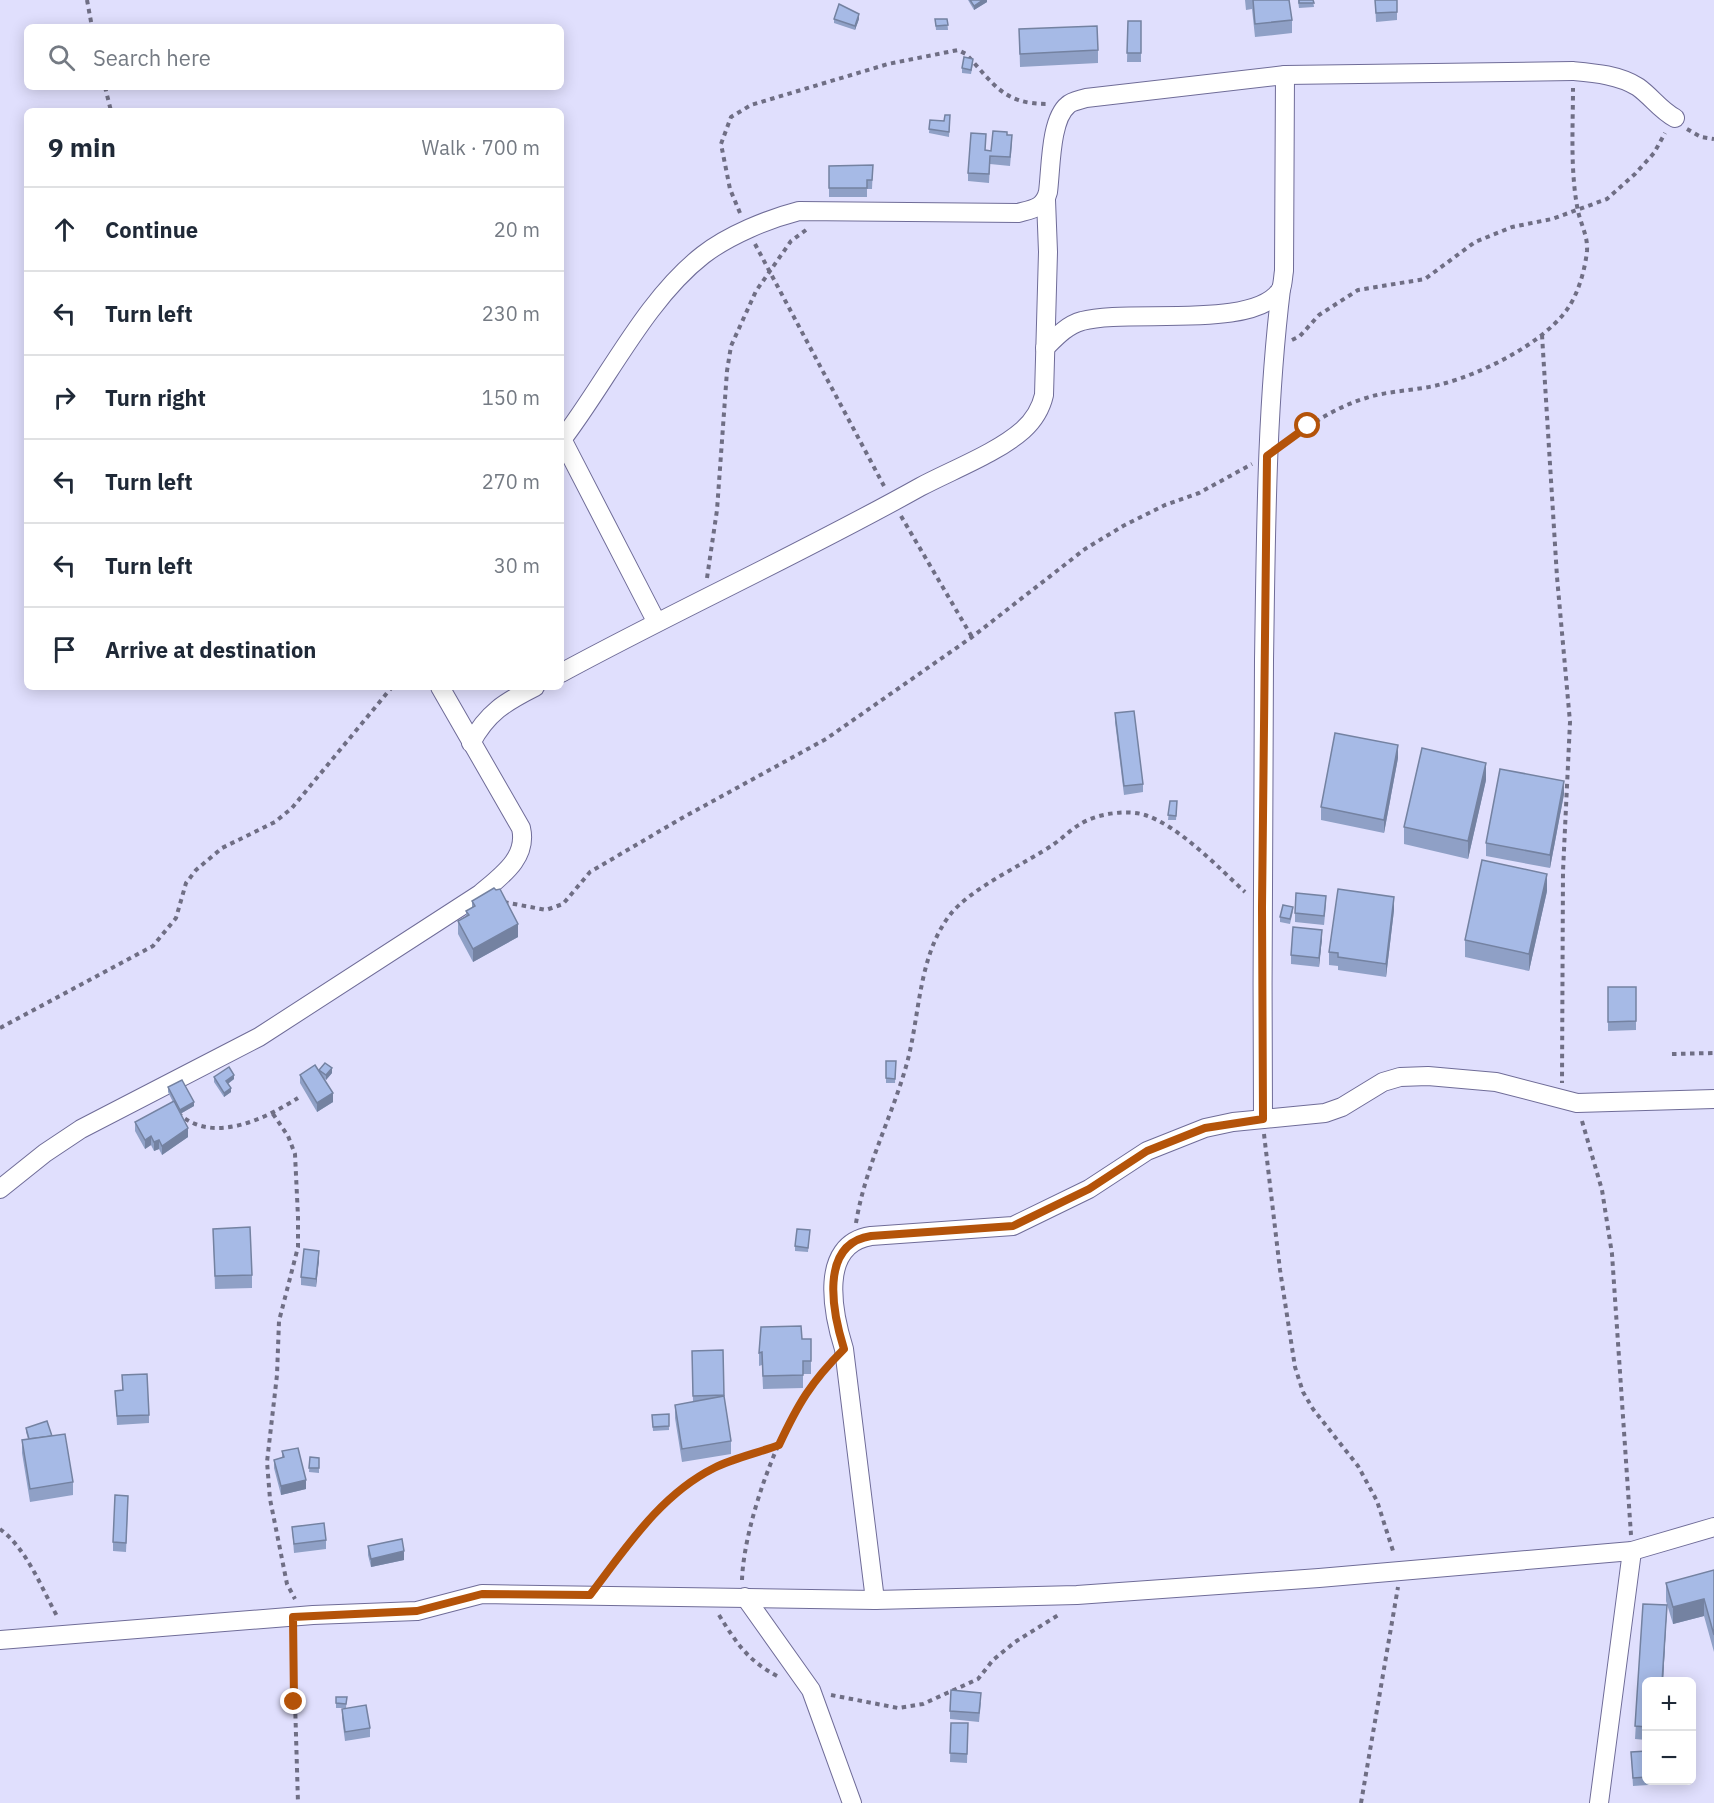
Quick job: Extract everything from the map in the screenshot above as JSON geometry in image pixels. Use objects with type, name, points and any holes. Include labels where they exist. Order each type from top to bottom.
[{"type":"street","points":[[564,671],[656,621],[893,502],[1004,443],[1024,429],[1041,406],[1048,252],[1046,200],[1056,128],[1060,114],[1069,104],[1086,98],[1209,81],[1285,75],[1573,71],[1618,78],[1630,83],[1659,108],[1675,118]]},
{"type":"street","points":[[1263,1119],[1262,907],[1267,456],[1273,350],[1284,271],[1285,75]]},
{"type":"street","points":[[564,437],[583,413],[621,352],[681,275],[722,242],[775,218],[799,211],[1018,213],[1039,207],[1046,200]]},
{"type":"street","points":[[1045,348],[1066,328],[1081,321],[1106,317],[1221,314],[1247,310],[1267,301],[1281,289]]},
{"type":"street","points":[[564,444],[656,621]]},
{"type":"street","points":[[0,1189],[45,1153],[81,1129],[258,1037],[480,894],[518,857],[524,841],[520,828],[442,690]]},
{"type":"street","points":[[471,743],[482,722],[496,709],[530,690]]},
{"type":"street","points":[[875,1600],[844,1349],[835,1315],[834,1277],[840,1256],[854,1242],[871,1236],[1013,1226],[1089,1189],[1147,1151],[1205,1128],[1325,1113],[1342,1107],[1383,1082],[1400,1077],[1428,1076],[1485,1081],[1570,1101],[1714,1099]]},
{"type":"street","points":[[0,1640],[313,1615],[417,1611],[482,1594],[875,1600],[1077,1595],[1632,1551],[1714,1527]]},
{"type":"street","points":[[1599,1803],[1632,1551]]},
{"type":"street","points":[[745,1597],[810,1690],[852,1803]]},
{"type":"path","points":[[87,0],[91,24]]},
{"type":"path","points":[[972,637],[893,502],[748,231],[730,189],[721,144],[731,117],[751,105],[888,64],[958,50],[966,54],[1008,98],[1033,104],[1069,104]]},
{"type":"path","points":[[480,894],[515,906],[554,908],[571,896],[590,872],[682,818],[826,739],[972,637],[1052,573],[1123,526],[1165,505],[1198,493],[1267,456],[1335,410],[1366,398],[1439,385],[1475,374],[1542,335],[1567,310],[1585,268],[1586,239],[1578,212],[1573,71]]},
{"type":"path","points":[[106,90],[110,108]]},
{"type":"path","points":[[1273,350],[1300,336],[1319,315],[1358,290],[1425,279],[1476,242],[1512,227],[1578,212],[1607,199],[1654,153],[1675,118],[1692,133],[1714,139]]},
{"type":"path","points":[[705,597],[717,510],[727,371],[731,346],[753,297],[791,241],[811,227]]},
{"type":"path","points":[[1542,335],[1557,577],[1570,722],[1563,871],[1570,1101],[1602,1190],[1612,1254],[1618,1314],[1632,1551]]},
{"type":"path","points":[[0,1028],[153,946],[176,918],[186,883],[196,870],[222,848],[247,838],[292,808],[390,690]]},
{"type":"path","points":[[854,1242],[859,1209],[875,1151],[907,1064],[927,969],[943,926],[950,914],[1009,870],[1060,840],[1081,823],[1093,818],[1129,814],[1144,815],[1171,830],[1208,858],[1262,907]]},
{"type":"path","points":[[1672,1054],[1714,1053]]},
{"type":"path","points":[[174,1110],[191,1122],[216,1127],[253,1122],[273,1114],[298,1098]]},
{"type":"path","points":[[273,1114],[295,1154],[298,1247],[279,1322],[267,1481],[287,1584],[298,1604],[313,1615]]},
{"type":"path","points":[[1263,1119],[1280,1270],[1295,1367],[1303,1392],[1313,1409],[1358,1467],[1377,1501],[1400,1571],[1361,1803]]},
{"type":"path","points":[[745,1597],[742,1571],[747,1546],[762,1490],[779,1445],[801,1398],[817,1376],[844,1349]]},
{"type":"path","points":[[590,1595],[656,1512],[683,1487],[716,1467],[779,1445]]},
{"type":"path","points":[[0,1529],[10,1536],[28,1563],[67,1634]]},
{"type":"path","points":[[707,1597],[739,1648],[759,1667],[782,1679]]},
{"type":"path","points":[[810,1690],[863,1703],[897,1708],[923,1704],[978,1679],[1015,1642],[1063,1612]]},
{"type":"path","points":[[293,1617],[298,1803]]},
{"type":"building","points":[[970,0],[983,0],[974,6]]},
{"type":"building","points":[[1253,0],[1289,0],[1292,20],[1255,24]]},
{"type":"building","points":[[1299,0],[1313,0],[1314,3],[1299,3]]},
{"type":"building","points":[[1375,0],[1397,0],[1397,12],[1376,13]]},
{"type":"building","points":[[839,4],[859,14],[855,26],[834,19]]},
{"type":"building","points":[[935,19],[947,19],[948,25],[936,26]]},
{"type":"building","points":[[1128,21],[1141,21],[1141,53],[1127,53]]},
{"type":"building","points":[[1097,26],[1098,50],[1020,54],[1019,29]]},
{"type":"building","points":[[964,57],[973,59],[971,70],[962,68]]},
{"type":"building","points":[[945,115],[950,115],[949,132],[929,129],[930,120],[944,121]]},
{"type":"building","points":[[993,131],[1007,132],[1007,135],[1012,135],[1010,157],[990,156],[989,174],[968,173],[971,133],[986,134],[985,150],[991,151]]},
{"type":"building","points":[[873,165],[872,180],[867,180],[867,188],[829,188],[829,166]]},
{"type":"building","points":[[1134,711],[1143,784],[1124,786],[1115,713]]},
{"type":"building","points":[[1335,733],[1398,745],[1384,820],[1321,807]]},
{"type":"building","points":[[1422,748],[1486,763],[1468,841],[1404,827]]},
{"type":"building","points":[[1500,769],[1564,781],[1550,855],[1486,843]]},
{"type":"building","points":[[1170,801],[1177,801],[1176,816],[1168,815]]},
{"type":"building","points":[[1482,860],[1547,874],[1529,954],[1465,940]]},
{"type":"building","points":[[494,888],[500,889],[518,924],[473,949],[458,921],[469,915],[466,911],[475,906],[472,901]]},
{"type":"building","points":[[1338,889],[1394,897],[1386,964],[1338,957],[1338,953],[1329,952]]},
{"type":"building","points":[[1296,893],[1326,896],[1324,916],[1295,913]]},
{"type":"building","points":[[1283,905],[1293,907],[1290,919],[1280,917]]},
{"type":"building","points":[[1293,927],[1322,930],[1319,958],[1291,955]]},
{"type":"building","points":[[1608,987],[1636,987],[1636,1021],[1608,1022]]},
{"type":"building","points":[[886,1061],[896,1061],[895,1079],[886,1078]]},
{"type":"building","points":[[325,1063],[332,1068],[326,1075],[319,1070]]},
{"type":"building","points":[[315,1065],[333,1093],[317,1103],[300,1075]]},
{"type":"building","points":[[229,1067],[234,1075],[226,1081],[231,1088],[224,1093],[214,1077]]},
{"type":"building","points":[[182,1080],[194,1102],[180,1110],[168,1087]]},
{"type":"building","points":[[174,1101],[188,1128],[162,1146],[159,1140],[154,1142],[151,1136],[145,1140],[135,1122]]},
{"type":"building","points":[[250,1227],[252,1275],[215,1276],[213,1229]]},
{"type":"building","points":[[797,1229],[810,1230],[808,1248],[795,1246]]},
{"type":"building","points":[[304,1249],[319,1251],[316,1279],[301,1277]]},
{"type":"building","points":[[801,1326],[802,1339],[811,1339],[811,1361],[803,1361],[803,1375],[763,1376],[762,1352],[759,1353],[761,1327]]},
{"type":"building","points":[[723,1350],[724,1395],[693,1396],[692,1351]]},
{"type":"building","points":[[147,1374],[149,1415],[117,1416],[115,1391],[123,1390],[122,1375]]},
{"type":"building","points":[[724,1396],[731,1441],[682,1449],[675,1405]]},
{"type":"building","points":[[669,1414],[669,1426],[653,1427],[652,1415]]},
{"type":"building","points":[[47,1421],[52,1436],[29,1439],[26,1428]]},
{"type":"building","points":[[65,1434],[73,1482],[30,1489],[22,1440]]},
{"type":"building","points":[[298,1448],[306,1480],[281,1486],[274,1460],[284,1457],[282,1451]]},
{"type":"building","points":[[310,1457],[319,1458],[319,1468],[309,1468]]},
{"type":"building","points":[[115,1495],[128,1496],[126,1543],[113,1542]]},
{"type":"building","points":[[324,1523],[326,1540],[294,1544],[292,1527]]},
{"type":"building","points":[[402,1539],[404,1551],[371,1559],[368,1546]]},
{"type":"building","points":[[1714,1570],[1714,1635],[1704,1599],[1673,1607],[1666,1583]]},
{"type":"building","points":[[1643,1604],[1667,1605],[1662,1677],[1642,1677],[1642,1727],[1635,1726]]},
{"type":"building","points":[[951,1690],[981,1693],[979,1713],[950,1711]]},
{"type":"building","points":[[336,1697],[347,1697],[346,1704],[336,1703]]},
{"type":"building","points":[[366,1705],[370,1728],[345,1732],[342,1709]]},
{"type":"building","points":[[951,1723],[968,1723],[967,1754],[950,1753]]},
{"type":"building","points":[[1642,1751],[1642,1777],[1633,1778],[1631,1752]]},
{"type":"route","points":[[294,1702],[293,1617],[417,1611],[482,1594],[590,1595],[656,1512],[683,1487],[716,1467],[779,1445],[801,1398],[817,1376],[844,1349],[835,1315],[834,1277],[840,1256],[854,1242],[871,1236],[1013,1226],[1032,1219],[1089,1189],[1147,1151],[1205,1128],[1263,1119],[1262,907],[1267,456],[1308,426]]}]
